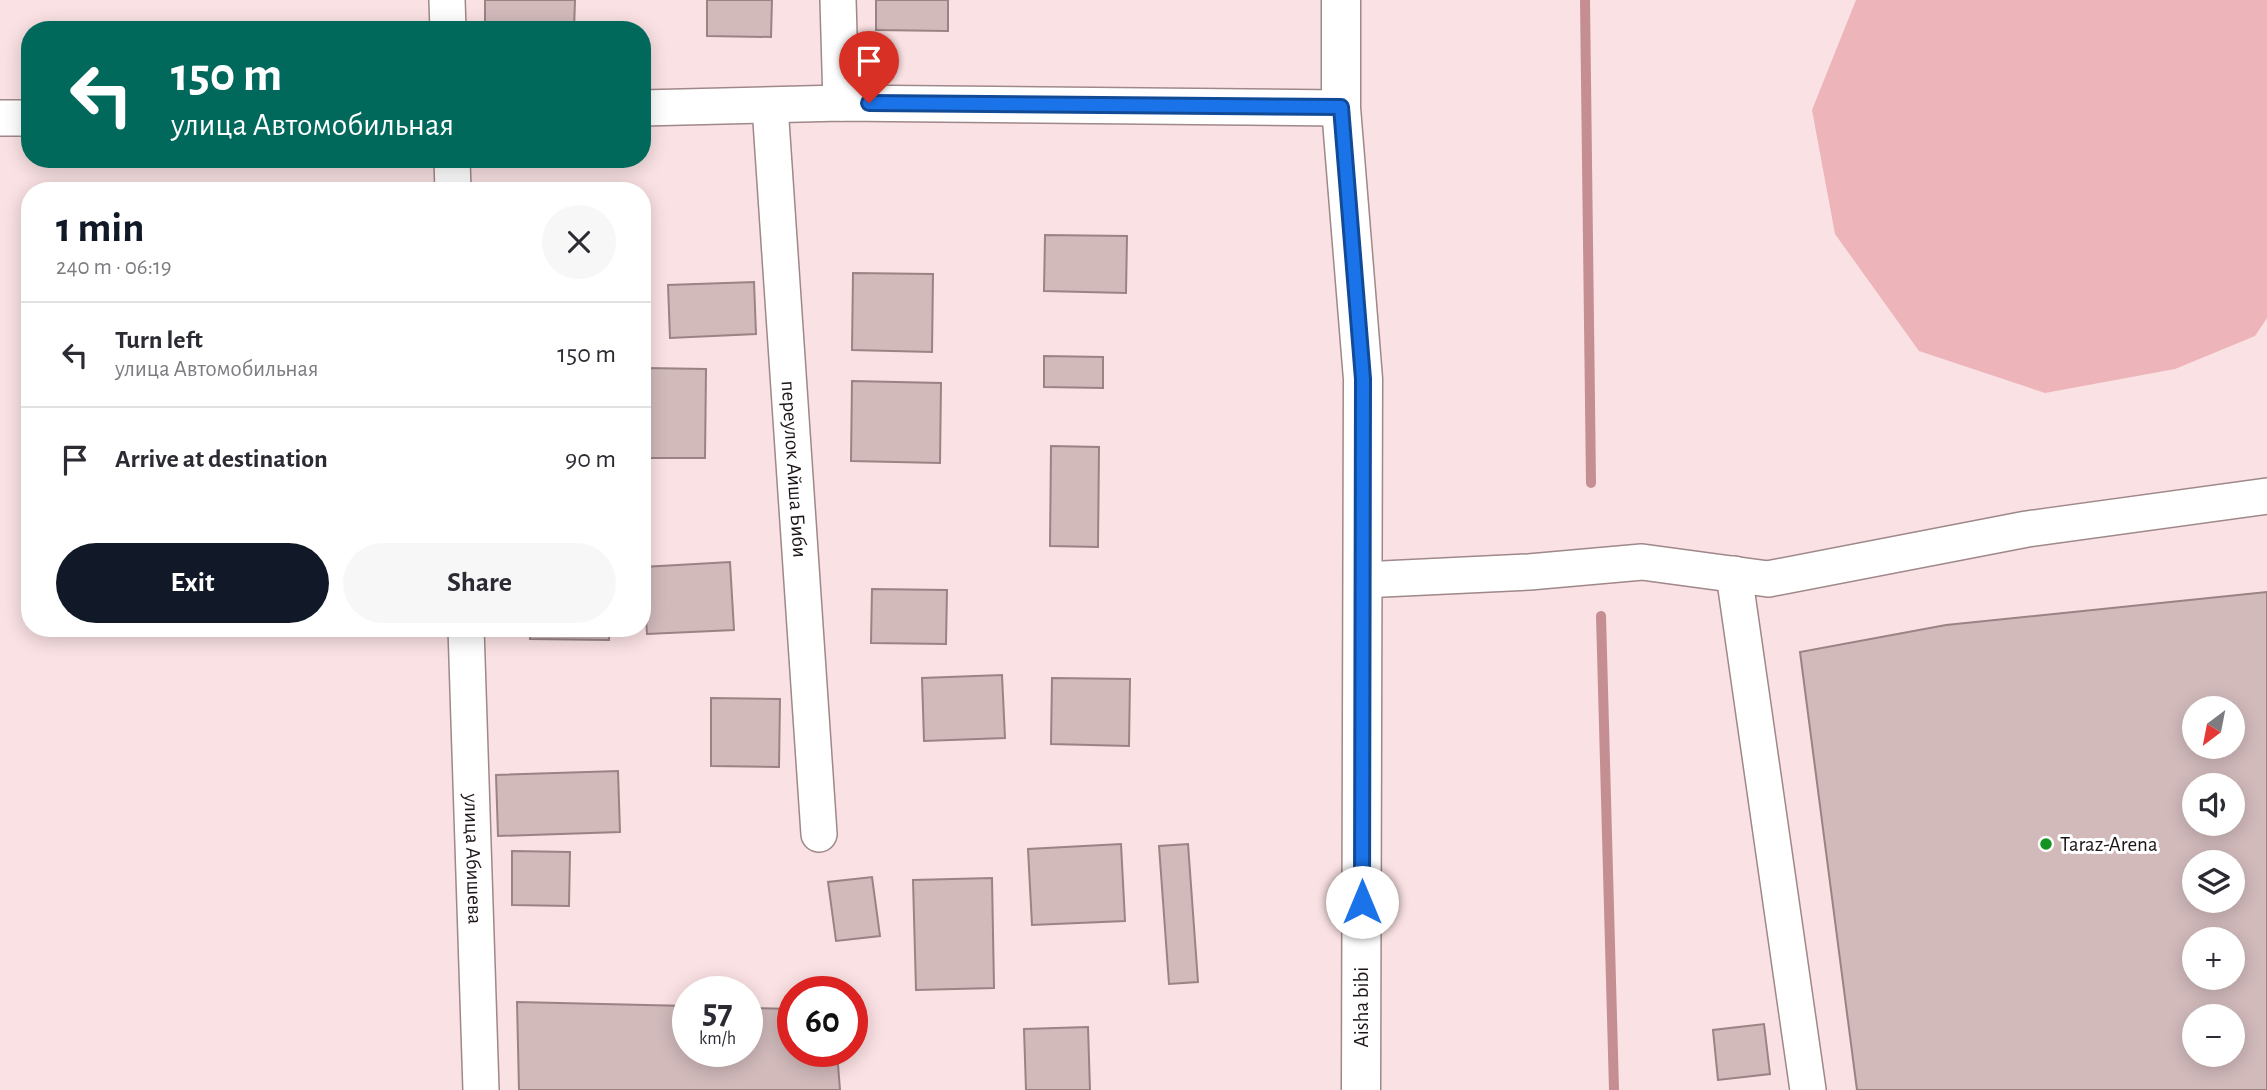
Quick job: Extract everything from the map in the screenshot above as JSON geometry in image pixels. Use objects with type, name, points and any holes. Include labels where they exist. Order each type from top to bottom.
[{"type":"main road","name":"Aisha bibi","points":[[1341,0],[1341,107],[1363,379],[1361,1090]]},
{"type":"street","points":[[447,0],[448,21]]},
{"type":"street","points":[[838,0],[841,103]]},
{"type":"street","points":[[651,108],[841,103],[1341,107]]},
{"type":"street","name":"переулок Айша Биби","points":[[770,106],[820,834]]},
{"type":"street","points":[[0,118],[21,118]]},
{"type":"street","points":[[1362,580],[1529,572],[1642,562],[1768,579],[2027,529],[2267,496]]},
{"type":"street","points":[[1734,574],[1808,1090]]},
{"type":"street","name":"улица Абишева","points":[[466,637],[481,1090]]},
{"type":"shaded area","points":[[1856,0],[2267,0],[2267,318],[2255,336],[2175,369],[2045,393],[1919,351],[1835,234],[1812,110]]},
{"type":"building","points":[[485,0],[575,0],[574,21],[485,21]]},
{"type":"building","points":[[707,0],[772,0],[771,37],[707,36]]},
{"type":"building","points":[[876,0],[948,0],[948,31],[876,30]]},
{"type":"building","points":[[1045,235],[1127,236],[1126,293],[1044,291]]},
{"type":"building","points":[[853,273],[933,274],[932,352],[852,350]]},
{"type":"building","points":[[754,282],[756,334],[670,338],[668,285]]},
{"type":"building","points":[[1044,356],[1103,357],[1103,388],[1044,387]]},
{"type":"building","points":[[651,368],[706,369],[705,458],[651,458]]},
{"type":"building","points":[[852,381],[941,383],[940,463],[851,461]]},
{"type":"building","points":[[1051,446],[1099,447],[1098,547],[1050,546]]},
{"type":"building","points":[[730,562],[734,630],[651,634],[651,567]]},
{"type":"building","points":[[872,589],[947,590],[946,644],[871,643]]},
{"type":"building","name":"Taraz-Arena","points":[[2267,592],[2267,1090],[1857,1090],[1800,652],[1946,625]]},
{"type":"building","points":[[530,637],[609,637],[609,640]]},
{"type":"building","points":[[1002,675],[1005,738],[924,741],[922,678]]},
{"type":"building","points":[[1052,678],[1130,679],[1129,746],[1051,744]]},
{"type":"building","points":[[711,698],[780,699],[779,767],[711,766]]},
{"type":"building","points":[[618,771],[620,832],[498,836],[496,775]]},
{"type":"building","points":[[1121,844],[1125,921],[1032,925],[1028,849]]},
{"type":"building","points":[[1188,844],[1198,982],[1169,984],[1159,846]]},
{"type":"building","points":[[512,851],[570,852],[569,906],[512,905]]},
{"type":"building","points":[[872,877],[880,936],[836,941],[828,882]]},
{"type":"building","points":[[992,878],[994,988],[916,990],[913,880]]},
{"type":"building","points":[[517,1002],[672,1006],[672,1067],[763,1067],[763,1008],[777,1009],[777,1067],[838,1067],[840,1090],[519,1090]]},
{"type":"building","points":[[1764,1024],[1770,1074],[1718,1080],[1713,1030]]},
{"type":"building","points":[[1088,1027],[1090,1090],[1026,1090],[1024,1029]]},
{"type":"waterway","points":[[1585,0],[1591,483]]},
{"type":"waterway","points":[[1601,616],[1614,1090]]},
{"type":"place","name":"Taraz-Arena","points":[[2046,844]]},
{"type":"route","points":[[869,103],[1341,107],[1363,379],[1362,902]]}]
